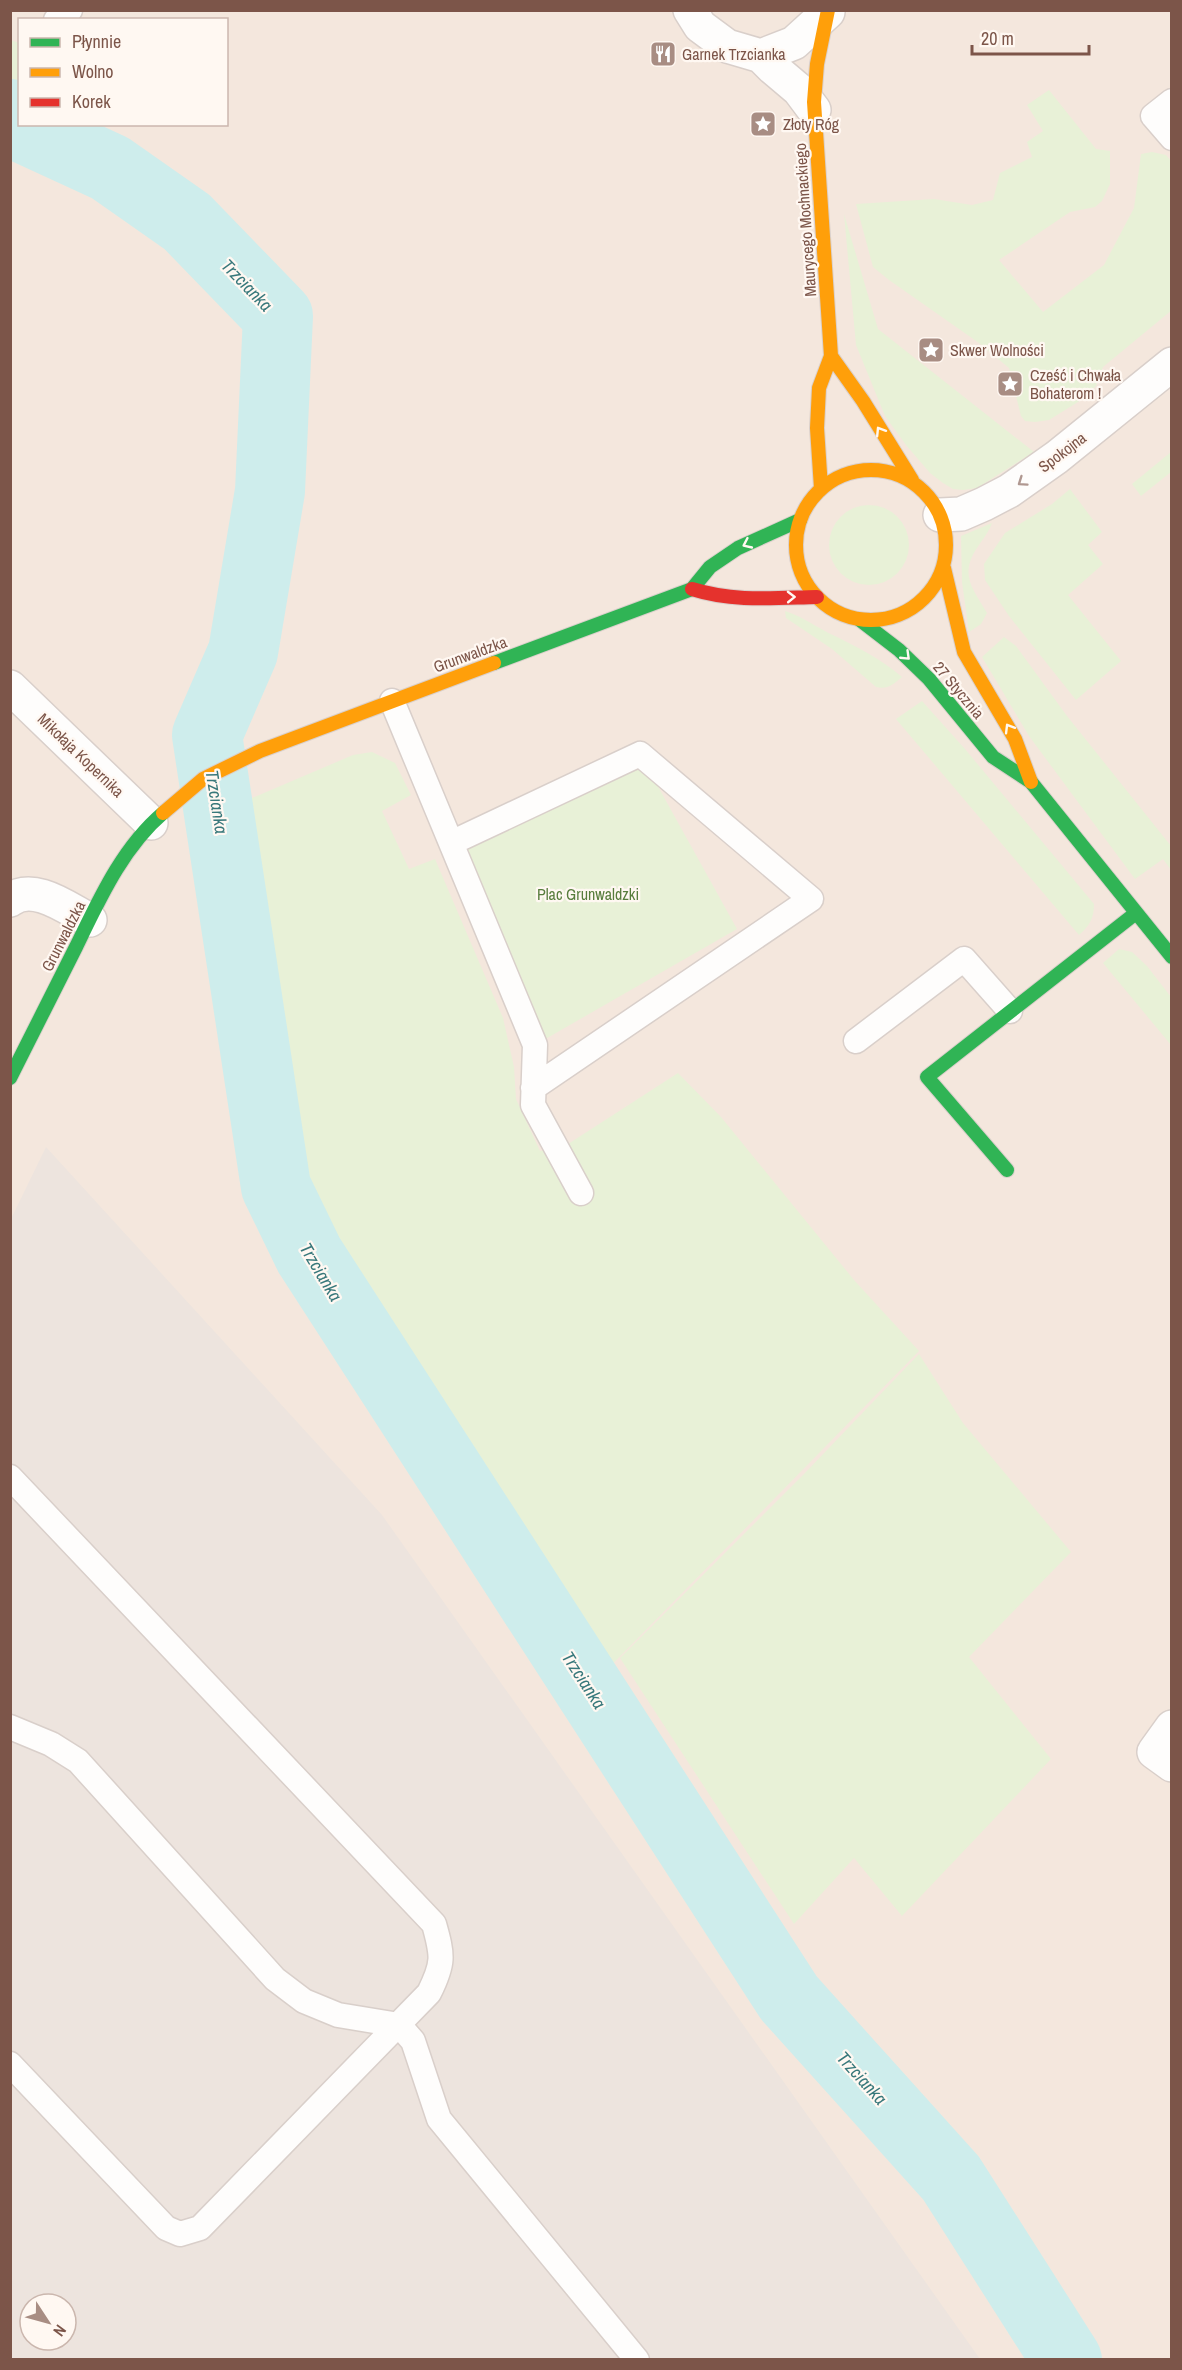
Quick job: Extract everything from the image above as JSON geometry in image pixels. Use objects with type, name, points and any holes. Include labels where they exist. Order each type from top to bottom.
[{"type":"main road","name":"Maurycego Mochnackiego","points":[[821,488],[817,428],[819,388],[831,356],[814,110],[817,64],[828,11]]},
{"type":"main road","points":[[831,356],[855,385],[867,409],[912,480],[926,492],[940,515],[947,547],[944,568],[934,588],[920,603],[902,614],[881,620],[860,620],[837,612],[817,597],[804,580],[797,561],[796,540],[800,520],[808,502],[821,488],[842,475],[865,469],[889,471],[912,480]]},
{"type":"main road","name":"Grunwaldzka","points":[[10,1078],[106,887],[151,823],[185,792],[222,768],[260,751],[692,589],[710,567],[738,548],[800,520]]},
{"type":"main road","name":"27 Stycznia","points":[[944,568],[964,652],[1015,739],[1031,782]]},
{"type":"main road","points":[[692,589],[712,597],[734,599],[817,597]]},
{"type":"main road","name":"27 Stycznia","points":[[860,620],[899,650],[929,679],[993,757],[1031,782],[1172,957]]},
{"type":"main road","points":[[1007,1170],[927,1077],[1136,913]]},
{"type":"street","points":[[690,10],[700,26],[727,46],[761,56],[799,90],[814,110]]},
{"type":"street","points":[[761,56],[794,43],[828,11]]},
{"type":"street","name":"Spokojna","points":[[940,515],[961,514],[1009,491],[1057,458],[1171,364]]},
{"type":"street","name":"Mikołaja Kopernika","points":[[10,687],[151,823]]},
{"type":"street","points":[[10,900],[18,894],[34,893],[90,920]]},
{"type":"street","points":[[1172,1727],[1154,1752],[1172,1765]]},
{"type":"lane","points":[[1172,101],[1153,116],[1172,138]]},
{"type":"lane","points":[[392,701],[535,1045],[532,1105],[581,1193]]},
{"type":"lane","points":[[451,843],[640,754],[811,899],[533,1088]]},
{"type":"lane","points":[[856,1041],[964,959],[1010,1011]]},
{"type":"lane","points":[[10,2064],[166,2228],[180,2234],[200,2228],[429,1993],[439,1974],[442,1954],[434,1924],[13,1484]]},
{"type":"lane","points":[[10,1727],[51,1744],[78,1761],[275,1978],[304,2001],[338,2015],[399,2025],[413,2041],[417,2050],[439,2119],[637,2360]]},
{"type":"shaded area","points":[[11,11],[1171,11],[1171,2359],[11,2359]]},
{"type":"shaded area","points":[[46,1147],[382,1515],[980,2359],[11,2359],[10,1221]]},
{"type":"green space","points":[[11,40],[18,43],[18,87],[11,93]]},
{"type":"green space","points":[[1049,90],[1096,149],[1110,151],[1110,184],[1102,201],[1095,207],[1070,212],[999,260],[1043,312],[1104,265],[1134,208],[1141,154],[1152,152],[1166,155],[1172,162],[1172,310],[1103,367],[1096,386],[1078,402],[1049,420],[1035,422],[1025,421],[1021,416],[1009,368],[979,343],[873,267],[856,204],[934,199],[972,205],[993,200],[1000,173],[1032,157],[1027,142],[1043,131],[1027,105]]},
{"type":"green space","points":[[844,214],[878,329],[1034,452],[977,488],[953,489],[930,473],[885,416],[856,345]]},
{"type":"green space","points":[[1171,452],[1171,472],[1141,496],[1132,484]]},
{"type":"green space","points":[[1070,489],[1102,532],[1088,545],[1103,564],[1068,595],[1121,661],[1076,700],[1009,616],[985,580],[984,564],[1005,533],[1052,504]]},
{"type":"green space","points":[[869,505],[884,508],[897,517],[906,530],[909,545],[906,560],[897,573],[884,582],[869,585],[854,582],[841,573],[832,560],[829,545],[832,530],[841,517],[854,508]]},
{"type":"green space","points":[[992,523],[969,566],[970,582],[987,613],[981,624],[969,632],[962,582],[961,536]]},
{"type":"green space","points":[[785,611],[861,650],[902,677],[887,687],[876,687],[832,649],[786,618]]},
{"type":"green space","points":[[1004,637],[1016,646],[1067,716],[1171,846],[1171,870],[1163,859],[1135,879],[1029,736],[982,657]]},
{"type":"green space","points":[[922,701],[1094,904],[1090,922],[1079,935],[896,719]]},
{"type":"green space","points":[[372,752],[395,763],[411,795],[382,811],[409,869],[435,859],[503,1018],[514,1067],[516,1099],[540,1151],[565,1146],[678,1073],[721,1117],[854,1280],[919,1351],[593,1684],[312,1254],[279,1184],[223,815],[245,801],[353,755]]},
{"type":"green space","name":"Plac Grunwaldzki","points":[[640,754],[737,929],[535,1045],[451,843]]},
{"type":"green space","points":[[1119,949],[1132,952],[1147,966],[1171,997],[1171,1045],[1103,963]]},
{"type":"green space","points":[[919,1354],[963,1423],[1071,1552],[969,1657],[1051,1759],[902,1916],[854,1858],[794,1924],[620,1658],[804,1474]]},
{"type":"waterway","name":"Trzcianka","points":[[10,114],[18,123]]},
{"type":"waterway","name":"Trzcianka","points":[[20,126],[110,168],[187,222],[278,316],[270,491],[243,652],[207,735],[276,1187],[309,1255],[789,1998],[951,2178],[1067,2360]]},
{"type":"traffic: fast","points":[[494,663],[692,589],[710,567],[738,548],[800,520]]},
{"type":"traffic: fast","points":[[860,620],[899,650],[929,679],[993,757],[1031,782],[1172,957]]},
{"type":"traffic: fast","points":[[10,1078],[113,876],[135,842],[163,813]]},
{"type":"traffic: fast","points":[[1007,1170],[927,1077],[1136,913]]},
{"type":"traffic: slow","points":[[821,488],[817,428],[819,388],[831,356],[814,102],[817,64],[828,10]]},
{"type":"traffic: slow","points":[[831,356],[863,401],[912,480]]},
{"type":"traffic: slow","points":[[871,470],[886,471],[900,476],[913,482],[924,492],[934,503],[940,516],[945,530],[946,545],[945,560],[940,574],[934,587],[924,598],[913,608],[900,614],[886,619],[871,620],[856,619],[842,614],[829,608],[818,598],[808,587],[802,574],[797,560],[796,545],[797,530],[802,516],[808,503],[818,492],[829,482],[842,476],[856,471],[871,470]]},
{"type":"traffic: slow","points":[[944,568],[964,652],[1015,739],[1031,782]]},
{"type":"traffic: slow","points":[[163,813],[203,779],[260,751],[494,663]]},
{"type":"traffic: jam","points":[[692,589],[738,598],[817,597]]},
{"type":"place","name":"Garnek Trzcianka","points":[[663,54]]},
{"type":"place","name":"Złoty Róg","points":[[763,124]]},
{"type":"place","name":"Skwer Wolności","points":[[931,350]]},
{"type":"place","name":"Cześć i Chwała Bohaterom !","points":[[1010,384]]}]
